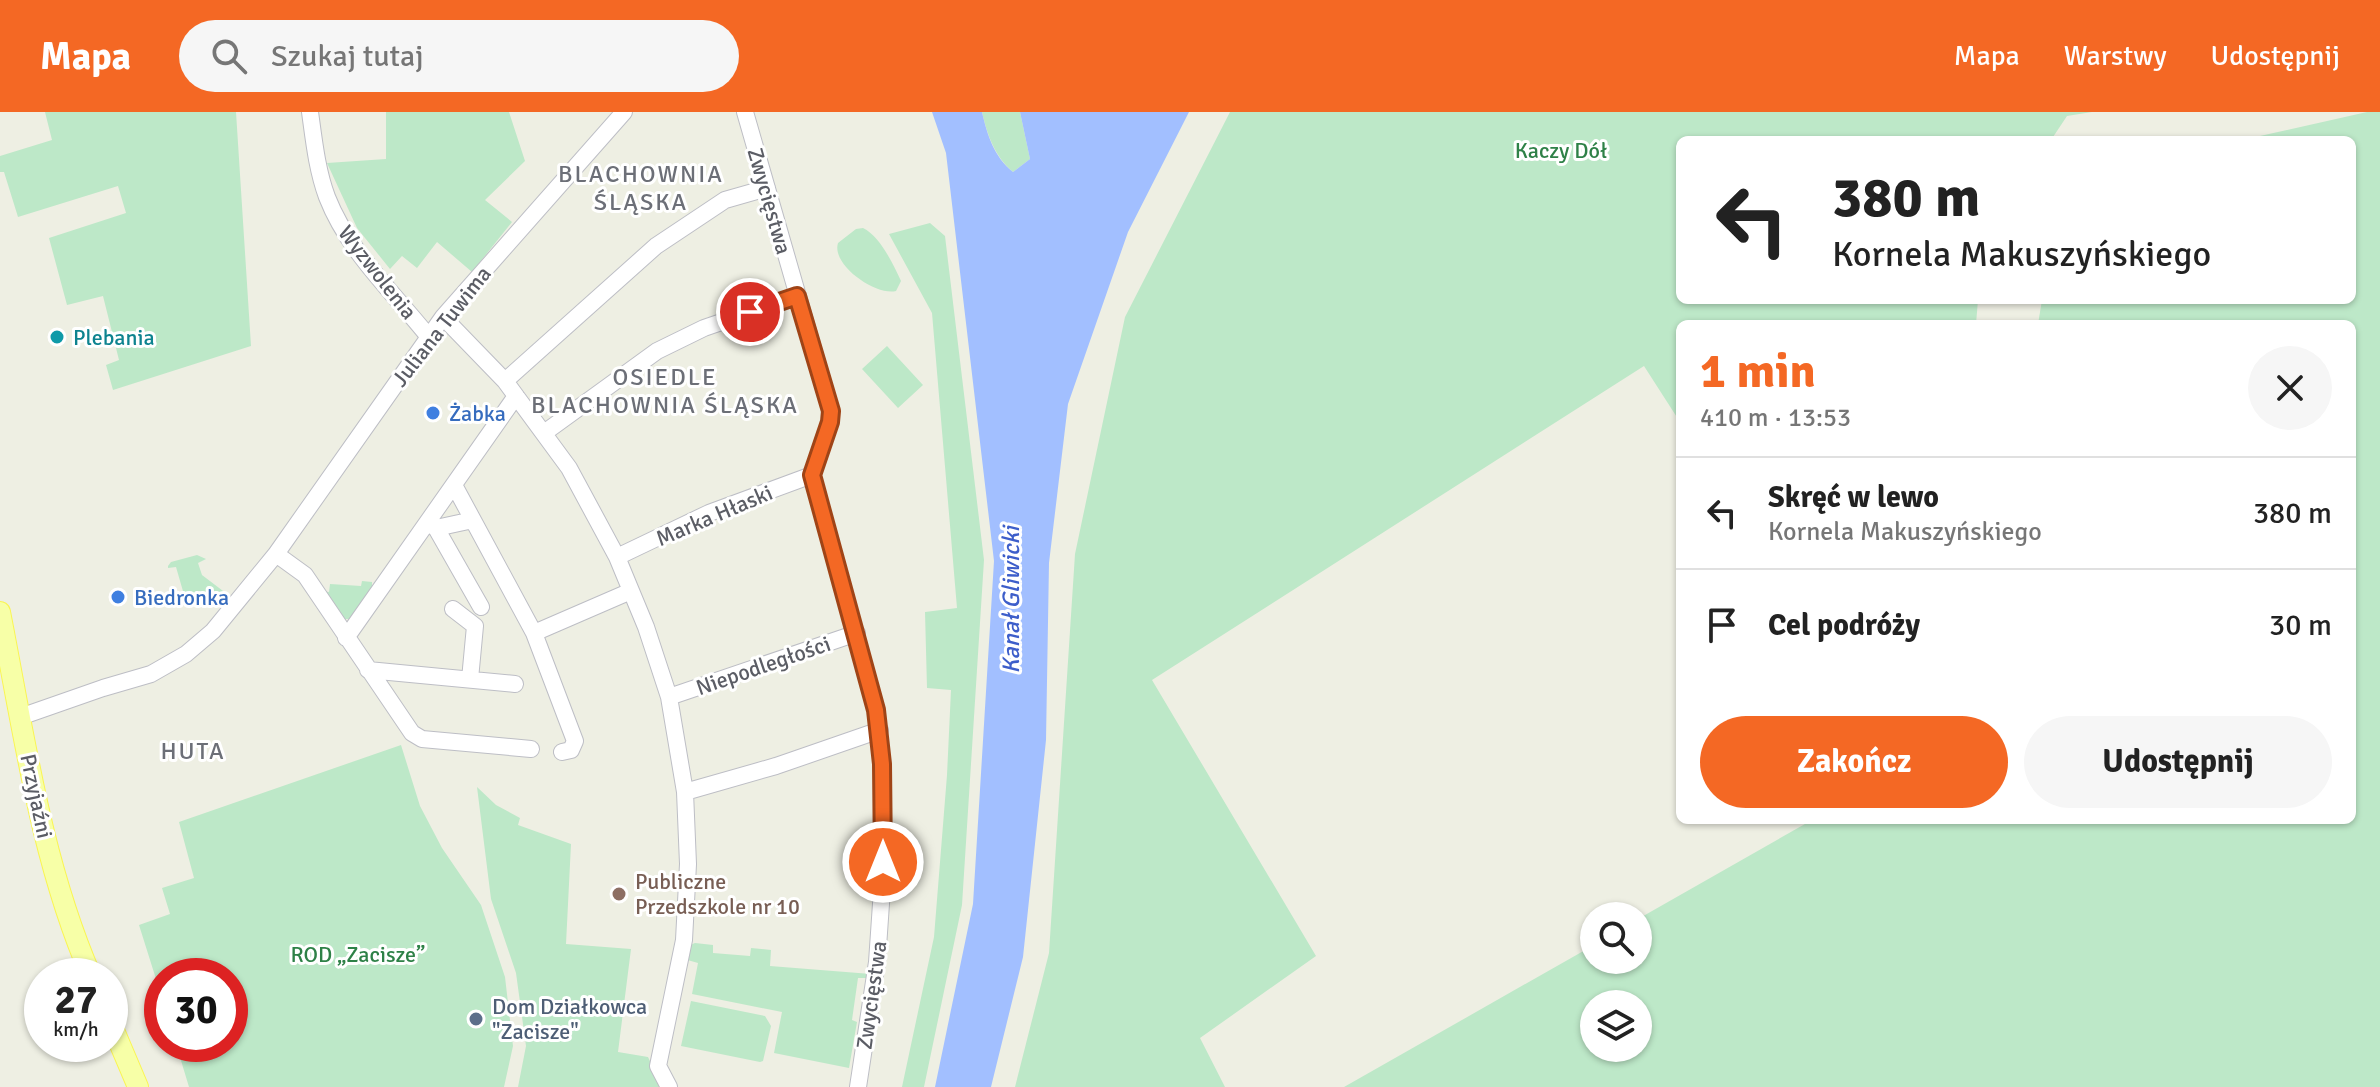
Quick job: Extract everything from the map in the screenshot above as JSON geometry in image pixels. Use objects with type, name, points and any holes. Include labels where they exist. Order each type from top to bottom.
[{"type":"main road","name":"Przyjaźni","points":[[0,612],[57,886],[84,958]]},
{"type":"main road","points":[[127,1062],[138,1087]]},
{"type":"street","name":"Wyzwolenia","points":[[310,112],[319,170],[336,218],[376,277],[428,336]]},
{"type":"street","name":"Juliana Tuwima","points":[[20,717],[151,674],[186,654],[213,631],[276,554],[443,317],[624,112]]},
{"type":"street","name":"Zwycięstwa","points":[[745,112],[831,411],[812,475],[857,633],[880,730],[882,889],[877,962],[858,1087]]},
{"type":"street","points":[[505,381],[656,246],[725,200],[767,188]]},
{"type":"street","points":[[544,433],[657,351],[704,328],[797,296]]},
{"type":"street","points":[[443,317],[505,381],[569,468],[617,557],[669,697],[685,792],[688,864],[684,940],[658,1066],[669,1087]]},
{"type":"street","points":[[346,638],[431,525],[454,485],[516,396]]},
{"type":"street","name":"Marka Hłaski","points":[[617,557],[709,513],[812,475]]},
{"type":"street","points":[[454,485],[534,633],[575,741],[571,750],[562,752]]},
{"type":"street","points":[[431,525],[473,520]]},
{"type":"street","points":[[431,525],[452,565],[481,607]]},
{"type":"street","points":[[276,554],[305,575],[412,733],[422,739],[531,749]]},
{"type":"street","points":[[534,633],[631,591]]},
{"type":"street","points":[[453,609],[475,626],[470,679]]},
{"type":"street","name":"Niepodległości","points":[[669,697],[857,633]]},
{"type":"street","points":[[368,670],[515,684]]},
{"type":"street","points":[[685,792],[776,766],[880,730]]},
{"type":"green space","points":[[45,112],[236,112],[251,346],[113,390],[106,365],[119,360],[103,296],[67,305],[49,238],[126,213],[118,186],[18,217],[4,172],[0,172],[0,156],[52,140]]},
{"type":"green space","points":[[386,112],[509,112],[525,161],[485,200],[512,222],[472,272],[437,242],[417,268],[402,256],[390,269],[357,228],[327,163],[386,159]]},
{"type":"green space","points":[[982,112],[1020,112],[1030,159],[1013,172],[993,145]]},
{"type":"green space","name":"Kaczy Dół","points":[[1230,112],[2092,112],[2067,116],[2054,136],[1676,136],[1676,304],[1978,304],[1976,320],[1676,320],[1676,416],[1644,366],[1152,680],[1316,956],[1200,1038],[1225,1087],[1015,1087],[1049,953],[1075,554],[1125,317]]},
{"type":"green space","points":[[2367,112],[2380,112],[2380,1087],[1344,1087],[1580,953],[1580,974],[1652,974],[1652,911],[1805,824],[2356,824],[2356,320],[2039,320],[2041,304],[2356,304],[2356,136],[2260,136]]},
{"type":"green space","points":[[930,223],[945,236],[984,560],[962,905],[924,1087],[902,1087],[934,937],[947,775],[951,690],[927,688],[925,612],[957,608],[932,313],[889,234]]},
{"type":"green space","points":[[863,228],[880,244],[894,267],[901,281],[896,291],[867,284],[841,260],[838,243],[856,229]]},
{"type":"green space","points":[[887,346],[923,385],[898,408],[862,369]]},
{"type":"green space","points":[[197,555],[206,559],[198,563],[202,575],[227,594],[187,605],[176,567],[168,566],[171,562]]},
{"type":"green space","points":[[362,581],[372,582],[372,592],[350,619],[342,619],[320,591],[329,592],[330,584],[361,586]]},
{"type":"green space","name":"ROD „Zacisze”","points":[[401,745],[420,806],[442,848],[481,905],[505,977],[513,1046],[504,1087],[189,1087],[181,1062],[248,1062],[248,958],[149,958],[139,925],[170,914],[162,888],[194,878],[179,822]]},
{"type":"green space","points":[[477,787],[496,805],[520,818],[518,825],[571,844],[566,944],[631,949],[618,1052],[648,1057],[662,1087],[518,1087],[526,1046],[516,973],[491,899]]},
{"type":"green space","points":[[690,945],[713,945],[713,953],[750,956],[751,948],[771,950],[770,966],[871,974],[869,978],[858,978],[852,1020],[857,1022],[849,1068],[774,1053],[782,1012],[692,994],[698,963],[684,959]]},
{"type":"green space","points":[[691,1001],[765,1016],[771,1026],[763,1061],[681,1046]]},
{"type":"water","name":"Kanał Gliwicki","points":[[932,112],[982,112],[996,152],[1013,172],[1030,159],[1020,112],[1189,112],[1128,232],[1068,404],[1049,563],[1046,740],[1023,957],[991,1087],[935,1087],[973,904],[994,561],[946,153]]},
{"type":"place","name":"Plebania","points":[[57,337]]},
{"type":"place","name":"Żabka","points":[[433,413]]},
{"type":"place","name":"Biedronka","points":[[118,597]]},
{"type":"place","name":"Publiczne Przedszkole nr 10","points":[[619,894]]},
{"type":"place","name":"Dom Działkowca \"Zacisze\"","points":[[476,1019]]},
{"type":"district","name":"BLACHOWNIA ŚLĄSKA","points":[[641,188]]},
{"type":"district","name":"OSIEDLE BLACHOWNIA ŚLĄSKA","points":[[665,391]]},
{"type":"district","name":"HUTA","points":[[193,751]]},
{"type":"route","points":[[750,312],[797,296],[831,411],[812,475],[857,633],[880,730],[883,862]]}]
